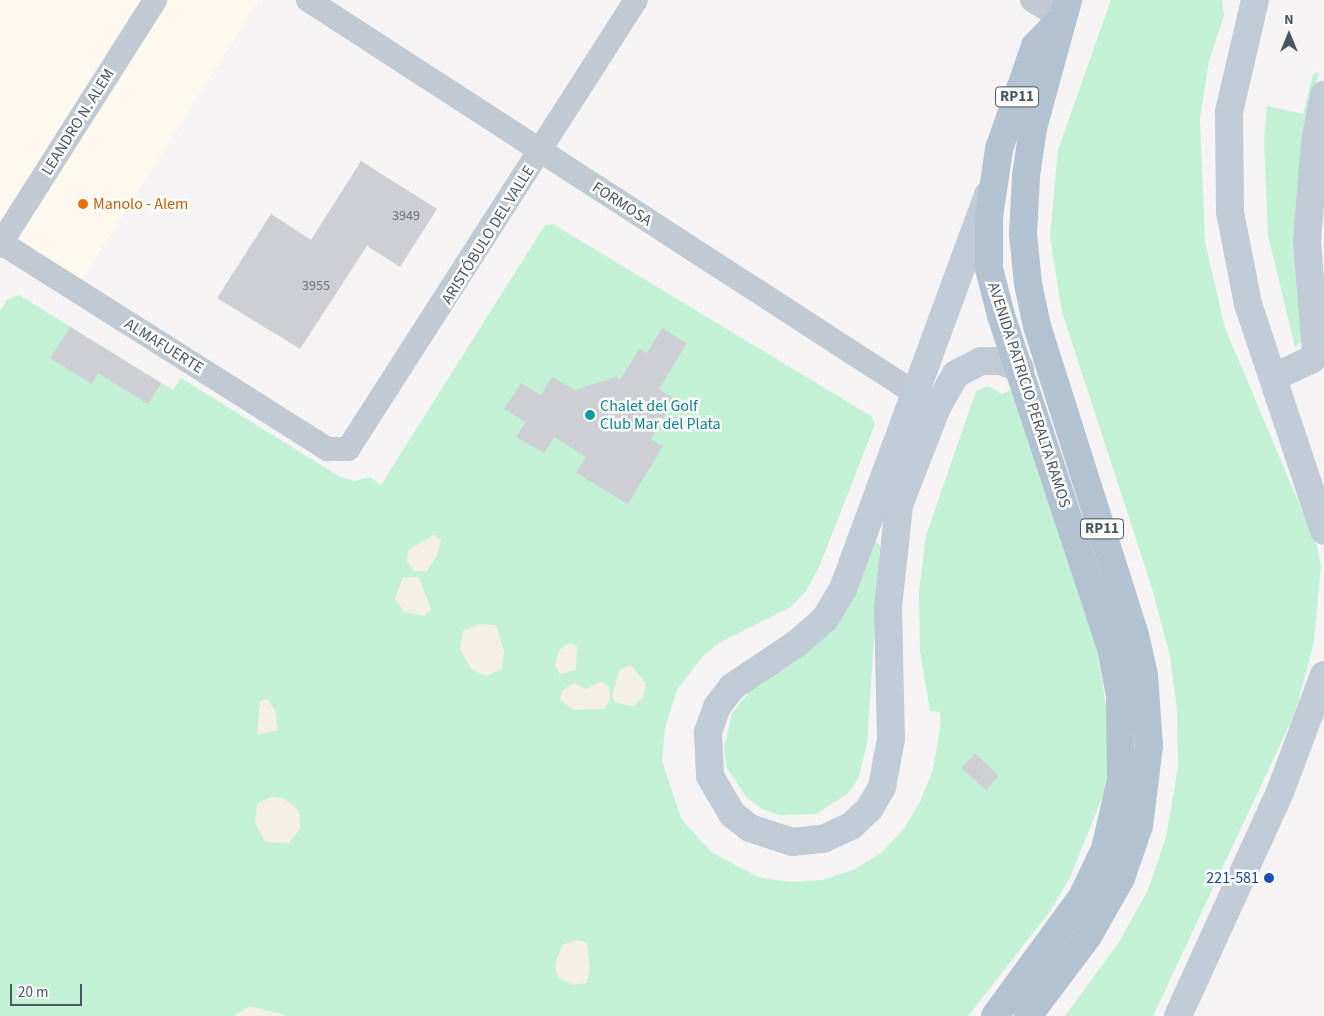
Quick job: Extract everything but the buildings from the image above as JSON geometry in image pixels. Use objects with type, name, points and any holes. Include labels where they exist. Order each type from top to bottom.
[{"type":"main road","points":[[1255,0],[1229,112],[1228,180],[1241,275],[1324,531]]},
{"type":"main road","name":"AVENIDA PATRICIO PERALTA RAMOS","points":[[995,1016],[1082,897],[1107,842],[1122,772],[1121,704],[1111,648],[989,269],[992,184],[1006,125],[1035,46],[1065,9]]},
{"type":"main road","name":"AVENIDA PATRICIO PERALTA RAMOS","points":[[1028,1016],[1088,936],[1121,878],[1139,826],[1149,746],[1144,675],[1135,635],[1037,326],[1028,284],[1023,234],[1026,176],[1034,128],[1065,9]]},
{"type":"main road","points":[[1275,377],[1312,359],[1316,351],[1307,241],[1315,142],[1324,95]]},
{"type":"main road","points":[[992,184],[926,400],[899,505],[892,545],[888,623],[891,739],[882,787],[869,809],[851,826],[823,839],[792,842],[770,838],[744,824],[718,796],[707,761],[708,732],[717,708],[732,687],[796,644],[825,619],[843,589],[926,400],[972,363],[1000,361],[1020,368]]},
{"type":"main road","points":[[1275,377],[1324,468]]},
{"type":"main road","points":[[1178,1016],[1280,792],[1324,675]]},
{"type":"main road","points":[[1280,792],[1324,723]]},
{"type":"street","name":"LEANDRO N. ALEM","points":[[0,243],[155,0]]},
{"type":"street","name":"FORMOSA","points":[[308,0],[926,400]]},
{"type":"street","name":"ARISTÓBULO DEL VALLE","points":[[328,449],[339,451],[355,444],[636,0]]},
{"type":"street","points":[[1032,0],[1065,9]]},
{"type":"street","name":"ALMAFUERTE","points":[[0,243],[328,449]]},
{"type":"shaded area","points":[[0,0],[259,0],[75,290],[0,242]]},
{"type":"green space","points":[[1111,0],[1222,0],[1224,15],[1209,61],[1200,119],[1205,242],[1225,328],[1317,546],[1321,566],[1314,642],[1295,713],[1153,1016],[1065,1016],[1119,942],[1148,890],[1166,837],[1178,767],[1177,710],[1170,656],[1151,585],[1062,312],[1050,237],[1058,150]]},
{"type":"green space","points":[[1319,71],[1307,122],[1303,341],[1295,347],[1268,235],[1264,139],[1267,106],[1303,114],[1313,75]]},
{"type":"green space","points":[[553,224],[871,416],[875,424],[820,565],[806,591],[791,607],[719,643],[702,657],[677,690],[665,728],[662,761],[681,818],[711,852],[758,877],[790,882],[822,880],[853,870],[881,853],[903,830],[920,802],[933,770],[941,721],[940,712],[930,711],[920,651],[919,591],[926,536],[976,391],[988,386],[1002,394],[1014,388],[1096,643],[1109,725],[1107,786],[1070,877],[1051,910],[968,1016],[0,1016],[0,311],[7,300],[19,295],[173,390],[181,378],[340,477],[354,481],[370,477],[381,485],[545,225]]},
{"type":"green space","points":[[875,540],[880,546],[867,744],[858,779],[847,794],[816,814],[780,815],[762,809],[747,798],[727,768],[724,749],[732,713]]},
{"type":"sand","points":[[434,535],[441,540],[437,556],[427,571],[414,571],[407,561],[408,550]]},
{"type":"sand","points":[[403,577],[419,577],[431,610],[424,616],[404,612],[395,599]]},
{"type":"sand","points":[[480,624],[496,625],[504,651],[502,669],[486,676],[471,669],[460,649],[463,631]]},
{"type":"sand","points":[[570,643],[577,647],[576,670],[560,674],[555,665],[559,650]]},
{"type":"sand","points":[[630,665],[646,683],[643,698],[633,706],[617,703],[612,697],[619,671]]},
{"type":"sand","points":[[602,681],[609,687],[610,699],[605,709],[574,710],[560,700],[562,691],[574,683],[586,689]]},
{"type":"sand","points":[[267,699],[275,710],[278,730],[257,735],[260,701]]},
{"type":"sand","points":[[272,797],[284,798],[299,811],[300,828],[289,843],[265,842],[255,822],[257,804]]},
{"type":"sand","points":[[577,940],[587,943],[590,970],[586,983],[573,985],[558,978],[555,965],[562,945]]},
{"type":"sand","points":[[250,1006],[281,1014],[286,1016],[234,1016]]},
{"type":"place","name":"Manolo - Alem","points":[[83,204]]},
{"type":"place","name":"Chalet del Golf Club Mar del Plata","points":[[590,415]]},
{"type":"place","name":"221-581","points":[[1269,878]]}]
